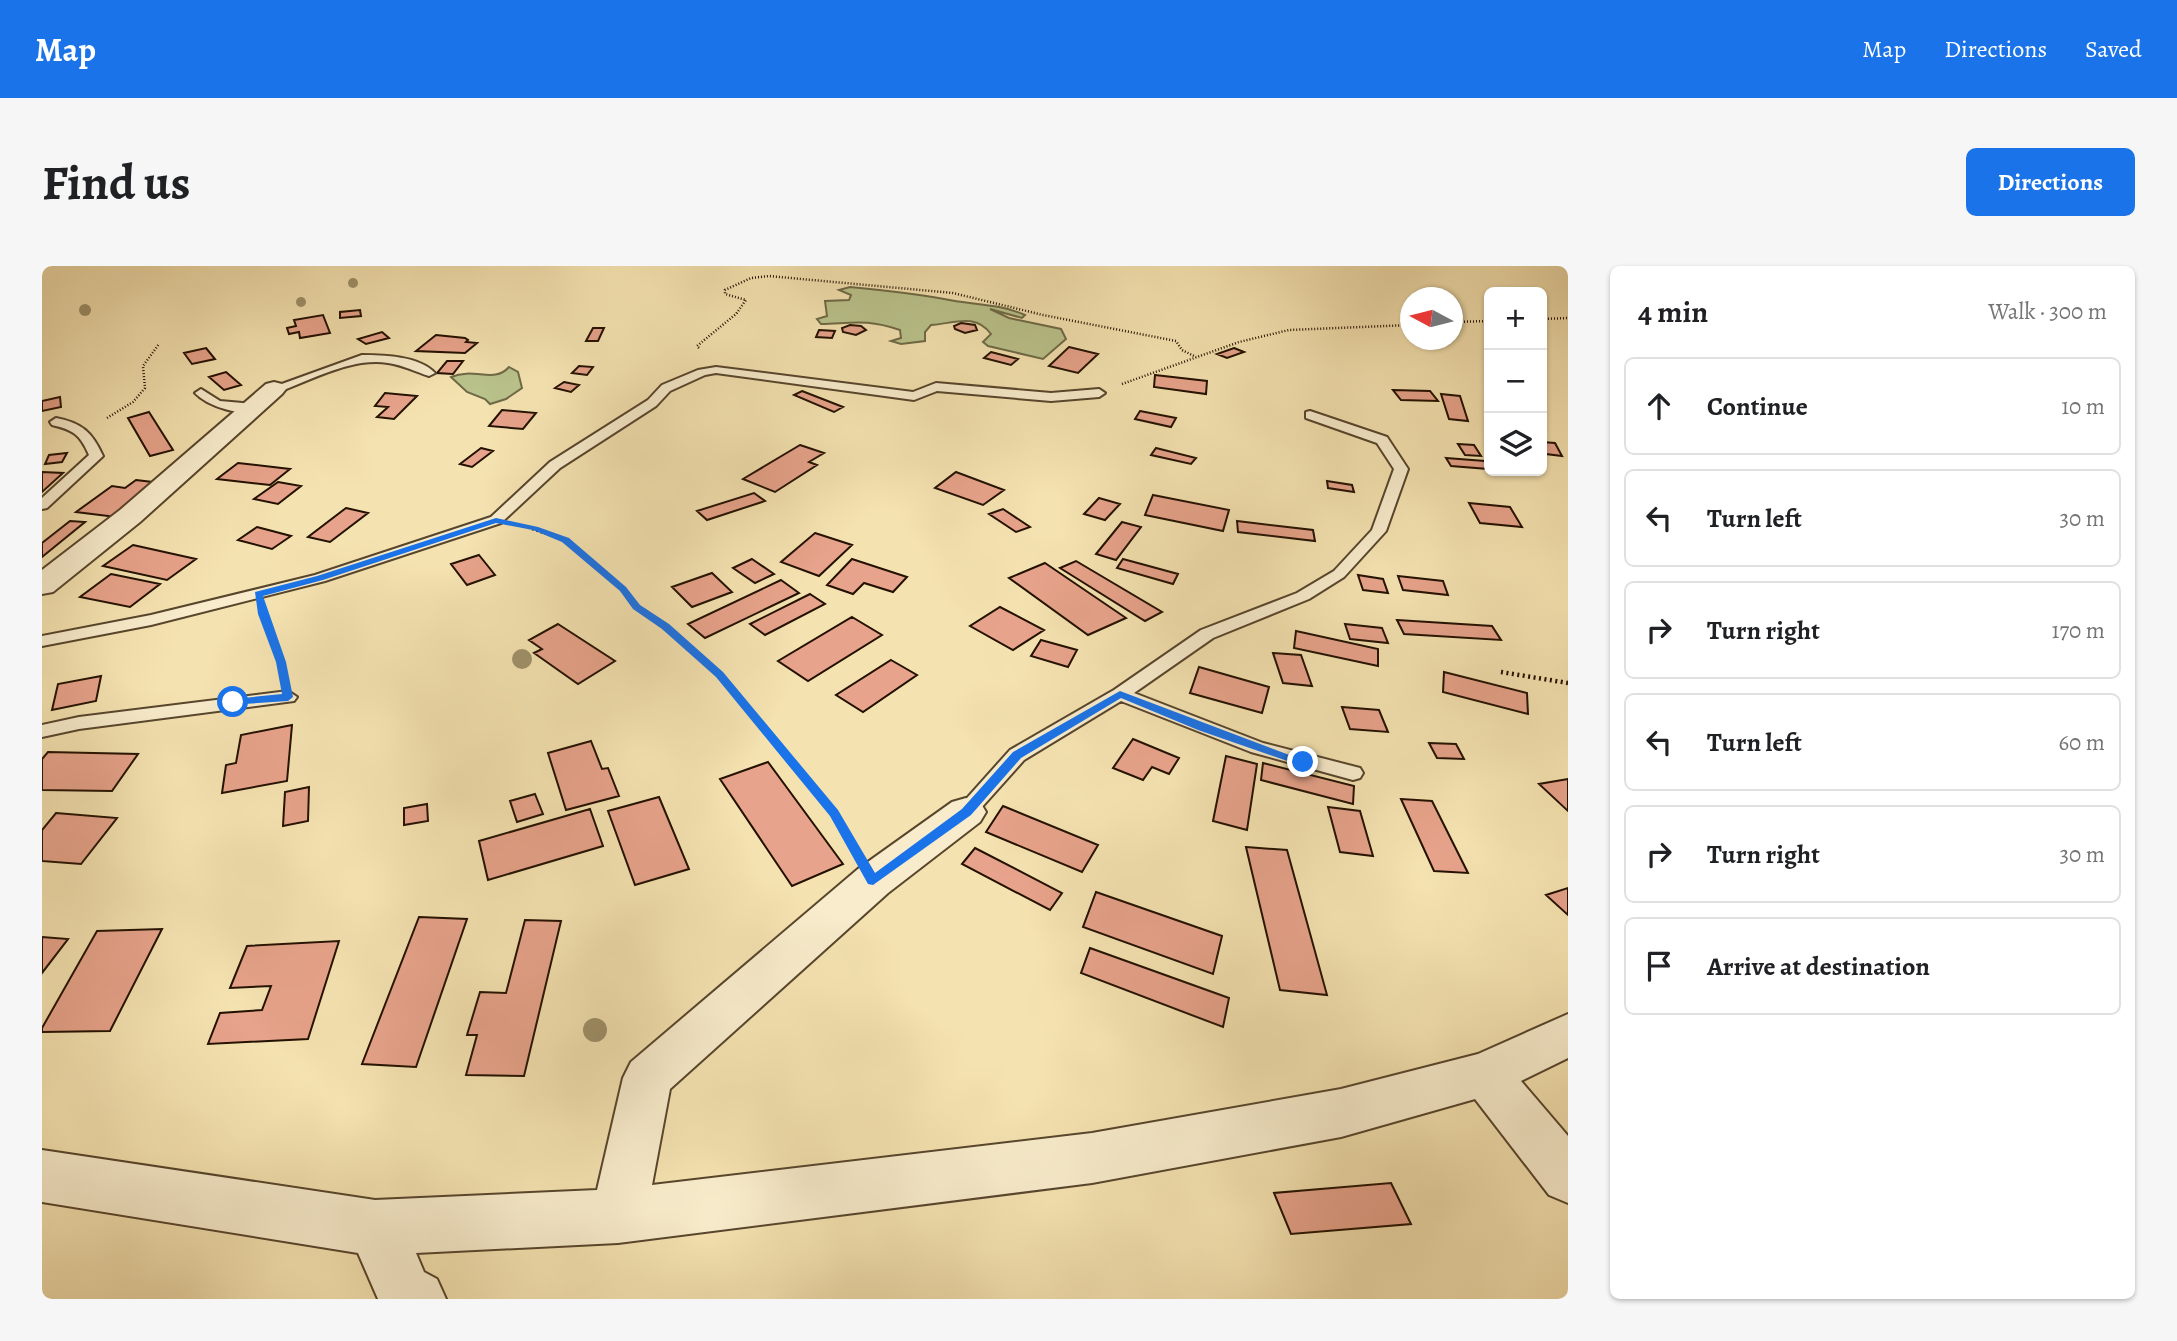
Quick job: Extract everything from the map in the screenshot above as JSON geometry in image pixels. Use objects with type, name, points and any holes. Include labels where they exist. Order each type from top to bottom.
[{"type":"street","points":[[42,585],[141,507],[274,389]]},
{"type":"street","points":[[618,1216],[648,1078],[873,881],[967,812]]},
{"type":"street","points":[[42,1176],[375,1228],[618,1216],[1092,1158],[1341,1114],[1485,1074],[1568,1035]]},
{"type":"street","points":[[1485,1074],[1568,1177]]},
{"type":"street","points":[[375,1228],[404,1292],[417,1299]]},
{"type":"lane","points":[[274,389],[371,357],[423,368],[429,373]]},
{"type":"lane","points":[[42,641],[151,620],[320,578],[496,520],[555,464],[652,403],[667,388],[702,372],[716,370],[914,396],[936,387],[1051,397],[1099,393]]},
{"type":"lane","points":[[201,393],[217,404],[254,408]]},
{"type":"lane","points":[[967,812],[1017,755],[1120,694],[1207,634],[1303,597],[1339,575],[1379,531],[1401,469],[1382,440],[1310,415]]},
{"type":"lane","points":[[42,506],[96,456],[85,432],[74,425],[56,422]]},
{"type":"lane","points":[[1120,694],[1258,748],[1353,773]]},
{"type":"lane","points":[[42,730],[288,697]]},
{"type":"path","points":[[702,372],[708,365],[697,346],[706,336],[737,314],[746,300],[725,294],[725,290],[751,278],[769,276],[953,293],[1091,326],[1176,341],[1182,350],[1196,356]]},
{"type":"path","points":[[1547,319],[1568,318]]},
{"type":"path","points":[[1463,322],[1484,321]]},
{"type":"path","points":[[1099,393],[1196,356],[1289,330],[1400,324]]},
{"type":"path","points":[[85,432],[133,402],[145,388],[143,366],[159,344]]},
{"type":"path","points":[[496,520],[535,528],[565,540],[623,589],[637,607],[666,626],[719,674],[834,813],[873,881]]},
{"type":"path","points":[[258,594],[262,614],[281,662],[288,697]]},
{"type":"path","points":[[1501,672],[1568,683]]},
{"type":"green space","points":[[850,287],[1005,308],[1025,315],[1022,318],[990,309],[1009,318],[1061,329],[1066,339],[1043,359],[988,346],[983,342],[991,334],[985,327],[971,321],[931,325],[925,332],[925,341],[901,344],[891,341],[901,338],[900,330],[878,324],[821,324],[817,319],[827,316],[825,301],[849,300],[851,295],[839,290]]},
{"type":"green space","points":[[509,367],[518,372],[522,388],[506,399],[490,404],[485,399],[467,392],[451,377],[460,374],[497,374]]},
{"type":"building","points":[[360,310],[361,316],[340,318],[340,312]]},
{"type":"building","points":[[323,315],[330,333],[300,338],[299,332],[289,334],[287,328],[296,326],[294,320]]},
{"type":"building","points":[[961,323],[975,325],[977,330],[965,333],[955,329],[954,326]]},
{"type":"building","points":[[850,325],[861,326],[866,330],[856,335],[843,332],[842,328]]},
{"type":"building","points":[[593,328],[604,328],[598,341],[586,341]]},
{"type":"building","points":[[819,330],[835,331],[832,338],[816,337]]},
{"type":"building","points":[[382,332],[389,338],[366,344],[358,339]]},
{"type":"building","points":[[436,335],[465,338],[468,340],[466,342],[477,343],[465,353],[416,351]]},
{"type":"building","points":[[1069,347],[1098,354],[1078,373],[1049,366]]},
{"type":"building","points":[[206,348],[215,359],[192,364],[184,353]]},
{"type":"building","points":[[1234,348],[1244,352],[1227,358],[1217,354]]},
{"type":"building","points":[[991,352],[1018,359],[1011,365],[984,358]]},
{"type":"building","points":[[447,361],[463,361],[453,374],[437,373]]},
{"type":"building","points":[[579,366],[593,367],[587,375],[572,373]]},
{"type":"building","points":[[226,372],[241,385],[224,390],[209,377]]},
{"type":"building","points":[[1155,375],[1207,381],[1206,394],[1154,387]]},
{"type":"building","points":[[564,382],[579,385],[571,392],[555,388]]},
{"type":"building","points":[[1393,390],[1430,391],[1438,401],[1401,400]]},
{"type":"building","points":[[802,391],[843,407],[834,412],[794,395]]},
{"type":"building","points":[[385,393],[417,396],[394,419],[377,417],[388,407],[375,406]]},
{"type":"building","points":[[1441,394],[1460,396],[1468,421],[1449,419]]},
{"type":"building","points":[[60,397],[61,407],[42,411],[42,401]]},
{"type":"building","points":[[502,410],[536,413],[523,429],[489,426]]},
{"type":"building","points":[[1140,411],[1176,418],[1171,427],[1135,419]]},
{"type":"building","points":[[149,412],[173,450],[150,456],[128,418]]},
{"type":"building","points":[[1547,442],[1555,443],[1562,456],[1547,454]]},
{"type":"building","points":[[1458,444],[1474,445],[1481,456],[1465,455]]},
{"type":"building","points":[[800,445],[824,453],[809,462],[817,465],[775,492],[743,479]]},
{"type":"building","points":[[481,448],[493,451],[472,467],[460,464]]},
{"type":"building","points":[[1156,448],[1196,458],[1191,464],[1151,455]]},
{"type":"building","points":[[67,453],[62,462],[45,464],[49,455]]},
{"type":"building","points":[[1446,458],[1484,461],[1484,469],[1451,466]]},
{"type":"building","points":[[238,463],[290,469],[270,485],[217,479]]},
{"type":"building","points":[[42,472],[63,473],[42,492]]},
{"type":"building","points":[[956,472],[1004,490],[983,505],[935,488]]},
{"type":"building","points":[[136,480],[161,483],[116,517],[76,512],[112,486],[125,488]]},
{"type":"building","points":[[1327,481],[1352,485],[1354,492],[1328,488]]},
{"type":"building","points":[[278,482],[301,486],[278,504],[254,499]]},
{"type":"building","points":[[754,493],[765,501],[707,520],[697,511]]},
{"type":"building","points":[[1153,495],[1229,510],[1223,531],[1145,515]]},
{"type":"building","points":[[1099,498],[1120,504],[1105,520],[1084,514]]},
{"type":"building","points":[[1469,503],[1510,507],[1522,527],[1480,523]]},
{"type":"building","points":[[346,508],[368,513],[330,542],[308,537]]},
{"type":"building","points":[[1003,509],[1030,527],[1016,532],[989,514]]},
{"type":"building","points":[[70,521],[85,522],[42,557],[42,543]]},
{"type":"building","points":[[1237,521],[1313,530],[1315,541],[1238,532]]},
{"type":"building","points":[[1122,522],[1141,527],[1116,560],[1096,554]]},
{"type":"building","points":[[257,527],[291,536],[272,549],[238,540]]},
{"type":"building","points":[[815,533],[852,545],[819,576],[781,562]]},
{"type":"building","points":[[133,545],[196,559],[167,580],[103,566]]},
{"type":"building","points":[[479,555],[495,575],[467,585],[451,564]]},
{"type":"building","points":[[752,559],[774,574],[755,583],[733,568]]},
{"type":"building","points":[[852,559],[907,577],[893,592],[864,583],[853,594],[827,585]]},
{"type":"building","points":[[1123,559],[1178,574],[1173,584],[1117,568]]},
{"type":"building","points":[[1076,561],[1162,612],[1145,621],[1060,568]]},
{"type":"building","points":[[1045,563],[1126,618],[1088,635],[1009,578]]},
{"type":"building","points":[[712,573],[732,592],[692,607],[672,587]]},
{"type":"building","points":[[111,574],[160,584],[130,607],[80,597]]},
{"type":"building","points":[[1358,575],[1383,579],[1388,593],[1363,590]]},
{"type":"building","points":[[1398,576],[1443,581],[1448,595],[1403,590]]},
{"type":"building","points":[[781,580],[799,593],[705,638],[688,624]]},
{"type":"building","points":[[810,594],[825,604],[765,635],[750,624]]},
{"type":"building","points":[[1000,607],[1044,630],[1013,650],[970,626]]},
{"type":"building","points":[[852,617],[882,635],[808,681],[778,661]]},
{"type":"building","points":[[1397,620],[1492,626],[1501,640],[1404,634]]},
{"type":"building","points":[[558,624],[615,661],[578,684],[534,653],[542,649],[529,640]]},
{"type":"building","points":[[1345,624],[1382,628],[1388,643],[1350,639]]},
{"type":"building","points":[[1296,631],[1378,649],[1378,666],[1294,648]]},
{"type":"building","points":[[1041,640],[1077,650],[1068,667],[1031,656]]},
{"type":"building","points":[[1273,653],[1301,655],[1312,686],[1283,683]]},
{"type":"building","points":[[891,660],[917,675],[863,712],[836,695]]},
{"type":"building","points":[[1199,667],[1269,687],[1262,713],[1190,693]]},
{"type":"building","points":[[1444,672],[1527,693],[1528,714],[1443,692]]},
{"type":"building","points":[[101,676],[96,701],[52,710],[58,684]]},
{"type":"building","points":[[1342,707],[1379,710],[1388,732],[1350,729]]},
{"type":"building","points":[[292,725],[287,781],[222,793],[226,765],[236,763],[241,735]]},
{"type":"building","points":[[1133,739],[1179,758],[1169,774],[1152,767],[1143,780],[1113,768]]},
{"type":"building","points":[[591,741],[602,769],[608,768],[619,796],[566,810],[548,753]]},
{"type":"building","points":[[1429,743],[1456,744],[1464,759],[1437,758]]},
{"type":"building","points":[[48,752],[138,754],[112,791],[42,790],[42,759]]},
{"type":"building","points":[[1226,756],[1257,764],[1247,830],[1213,821]]},
{"type":"building","points":[[768,762],[843,864],[792,886],[720,779]]},
{"type":"building","points":[[1263,763],[1354,786],[1353,804],[1261,780]]},
{"type":"building","points":[[1568,779],[1568,811],[1539,784]]},
{"type":"building","points":[[309,787],[308,821],[283,826],[285,792]]},
{"type":"building","points":[[535,794],[543,814],[517,822],[510,801]]},
{"type":"building","points":[[659,797],[689,869],[635,885],[608,811]]},
{"type":"building","points":[[1401,799],[1432,801],[1468,873],[1434,871]]},
{"type":"building","points":[[427,804],[428,821],[404,825],[404,808]]},
{"type":"building","points":[[1003,806],[1098,845],[1082,872],[986,832]]},
{"type":"building","points":[[1328,807],[1360,811],[1373,856],[1340,852]]},
{"type":"building","points":[[590,809],[603,846],[488,880],[479,841]]},
{"type":"building","points":[[56,813],[117,818],[81,864],[42,861],[42,830]]},
{"type":"building","points":[[1246,847],[1287,850],[1327,995],[1280,990]]},
{"type":"building","points":[[975,848],[1062,893],[1050,910],[962,864]]},
{"type":"building","points":[[1568,888],[1568,915],[1546,895]]},
{"type":"building","points":[[1096,892],[1222,936],[1213,974],[1083,927]]},
{"type":"building","points":[[419,917],[467,919],[416,1067],[362,1064]]},
{"type":"building","points":[[525,920],[561,921],[524,1076],[466,1075],[477,1035],[467,1035],[480,992],[506,993]]},
{"type":"building","points":[[162,929],[110,1031],[42,1032],[97,931]]},
{"type":"building","points":[[42,937],[68,939],[42,973]]},
{"type":"building","points":[[339,941],[308,1039],[208,1044],[220,1013],[262,1010],[271,986],[230,988],[247,946]]},
{"type":"building","points":[[1090,948],[1229,998],[1223,1027],[1081,973]]},
{"type":"building","points":[[1391,1183],[1411,1224],[1291,1234],[1274,1193]]},
{"type":"route","points":[[233,702],[288,697],[281,662],[262,614],[258,594],[320,578],[496,520],[535,528],[565,540],[623,589],[637,607],[666,626],[719,674],[834,813],[873,881],[967,812],[1017,755],[1120,694],[1258,748],[1303,762]]}]
